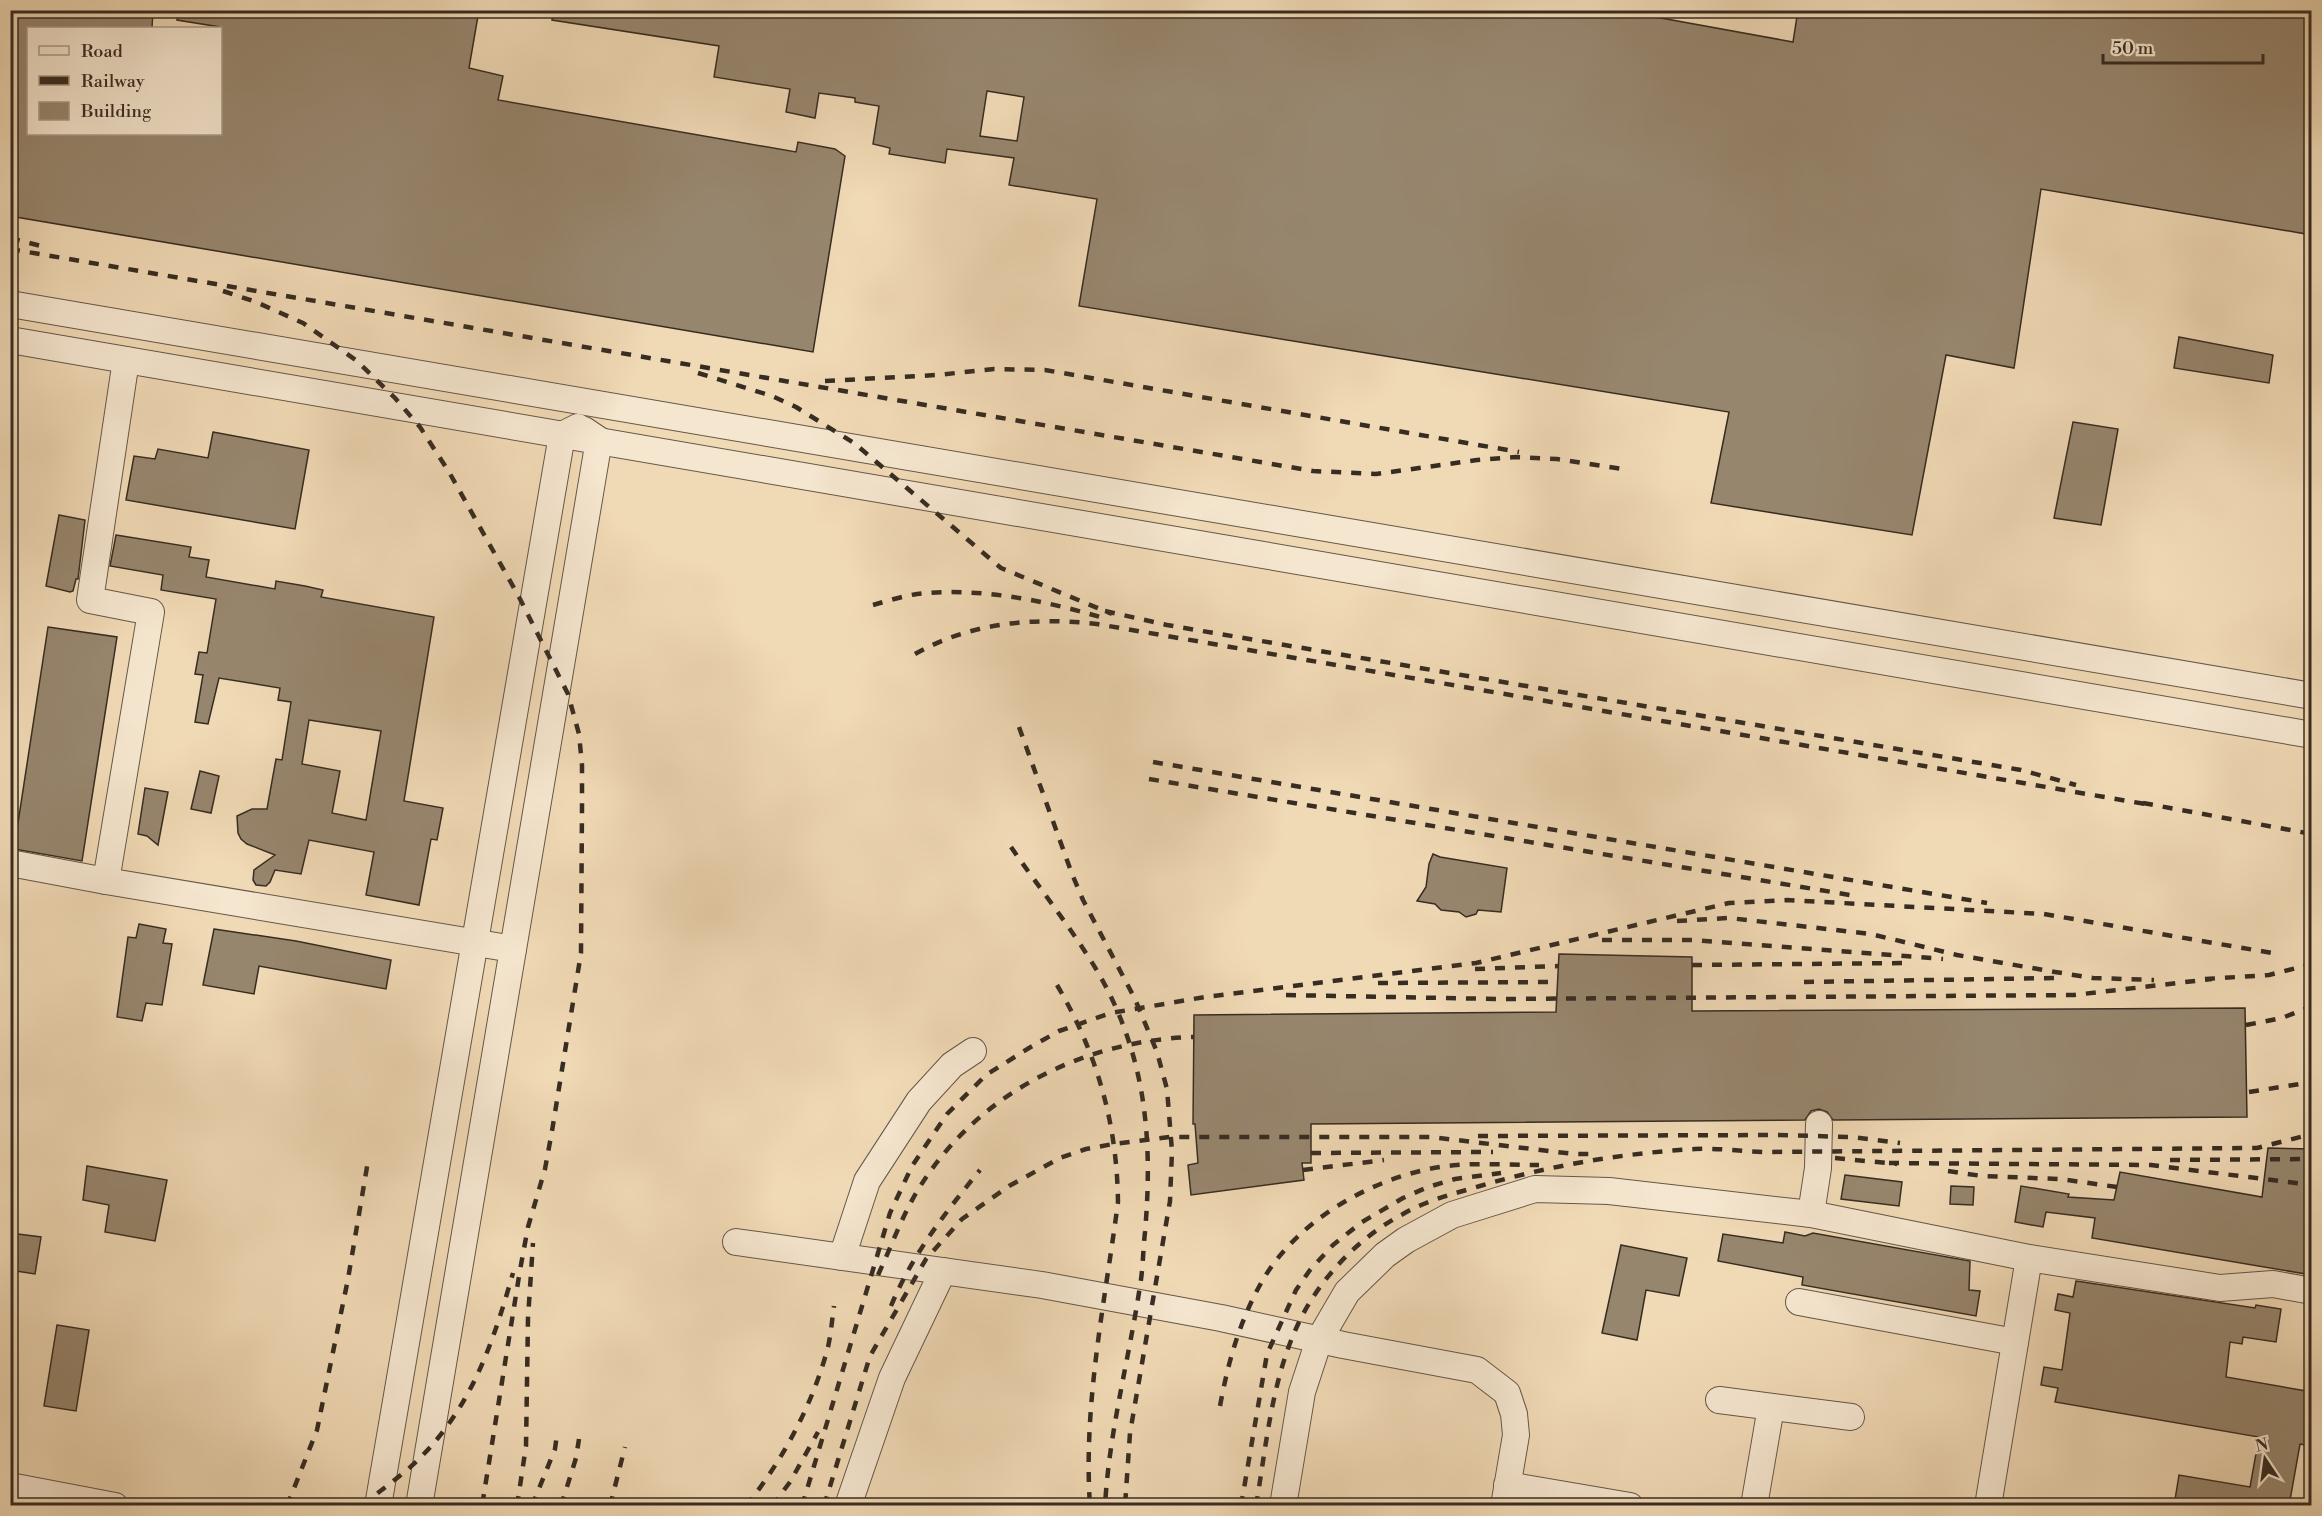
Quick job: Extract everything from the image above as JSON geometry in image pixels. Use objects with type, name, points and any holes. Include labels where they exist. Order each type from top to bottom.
[{"type":"lane","points":[[10,304],[2312,696]]},
{"type":"lane","points":[[10,340],[580,434],[2312,735]]},
{"type":"lane","points":[[106,881],[151,612],[90,600],[126,360]]},
{"type":"lane","points":[[477,384],[541,405],[580,434]]},
{"type":"lane","points":[[580,434],[634,418],[676,418]]},
{"type":"lane","points":[[378,1506],[475,942],[580,434]]},
{"type":"lane","points":[[419,1506],[513,949],[580,434]]},
{"type":"lane","points":[[10,863],[513,949]]},
{"type":"lane","points":[[842,1257],[867,1181],[919,1101],[952,1065],[973,1051]]},
{"type":"lane","points":[[1811,1214],[1818,1168],[1819,1124]]},
{"type":"lane","points":[[1282,1506],[1302,1392],[1319,1340],[1347,1292],[1385,1255],[1406,1240],[1452,1215],[1535,1189],[1609,1191],[1811,1214],[2029,1258],[2220,1288],[2273,1284],[2312,1291]]},
{"type":"lane","points":[[736,1242],[1042,1285],[1176,1309],[1319,1340],[1477,1370],[1507,1393],[1514,1414],[1516,1435],[1505,1495],[1630,1506]]},
{"type":"lane","points":[[1988,1506],[2029,1258]]},
{"type":"lane","points":[[848,1506],[892,1378],[942,1271]]},
{"type":"lane","points":[[1799,1302],[2015,1342]]},
{"type":"lane","points":[[1719,1400],[1851,1417]]},
{"type":"lane","points":[[1754,1506],[1771,1407]]},
{"type":"lane","points":[[10,1486],[48,1500],[115,1506]]},
{"type":"building","points":[[10,10],[153,10],[152,27],[27,27],[27,135],[222,135],[222,27],[177,20],[178,10],[479,10],[469,68],[503,76],[498,100],[796,152],[798,142],[835,149],[845,156],[813,352],[10,216]]},
{"type":"building","points":[[553,10],[1617,10],[1793,42],[1798,10],[2312,10],[2312,235],[2041,189],[2014,368],[1946,355],[1912,535],[1711,503],[1729,412],[1079,306],[1097,199],[1009,185],[1014,158],[947,149],[945,163],[889,154],[890,148],[873,144],[879,106],[855,102],[855,98],[819,93],[815,118],[786,112],[790,89],[714,77],[719,46],[552,20]],"holes":[[[987,91],[1024,97],[1017,141],[980,136]]]},
{"type":"building","points":[[2179,337],[2273,355],[2269,383],[2174,368]]},
{"type":"building","points":[[2073,422],[2118,429],[2101,525],[2054,518]]},
{"type":"building","points":[[213,432],[309,450],[295,529],[126,500],[134,456],[155,459],[158,449],[208,458]]},
{"type":"building","points":[[59,515],[85,520],[78,579],[76,579],[73,591],[70,592],[46,586]]},
{"type":"building","points":[[116,535],[191,547],[189,557],[209,560],[206,577],[275,589],[276,581],[305,586],[323,590],[321,597],[434,617],[404,801],[443,808],[437,840],[431,839],[419,905],[366,895],[374,852],[309,840],[301,874],[275,870],[266,886],[256,885],[253,880],[254,870],[275,855],[247,844],[241,839],[238,833],[237,816],[252,809],[267,809],[276,759],[282,760],[291,702],[278,700],[280,688],[219,678],[208,724],[195,722],[203,675],[195,674],[199,652],[207,653],[216,599],[161,590],[163,575],[110,566]],"holes":[[[309,720],[381,731],[366,820],[332,813],[340,771],[302,764]]]},
{"type":"building","points":[[48,627],[117,637],[82,861],[14,849]]},
{"type":"building","points":[[200,771],[219,776],[211,813],[191,809]]},
{"type":"building","points":[[145,788],[168,792],[158,845],[147,836],[138,834]]},
{"type":"building","points":[[1433,854],[1507,868],[1501,912],[1478,910],[1476,914],[1466,917],[1459,912],[1441,910],[1435,904],[1417,901],[1426,887],[1429,864]]},
{"type":"building","points":[[139,924],[166,929],[163,943],[172,944],[162,1005],[146,1003],[142,1021],[117,1017],[128,937],[136,938]]},
{"type":"building","points":[[214,929],[296,941],[391,960],[386,989],[259,966],[254,994],[203,985]]},
{"type":"building","points":[[1559,954],[1692,957],[1692,1011],[2245,1008],[2247,1117],[1833,1120],[1827,1112],[1819,1109],[1811,1111],[1805,1120],[1311,1124],[1311,1163],[1302,1163],[1304,1180],[1191,1195],[1188,1165],[1198,1163],[1195,1124],[1193,1124],[1194,1015],[1556,1012]]},
{"type":"building","points":[[2268,1148],[2312,1149],[2312,1275],[2092,1238],[2095,1218],[2046,1212],[2043,1227],[2015,1222],[2021,1186],[2069,1194],[2068,1197],[2114,1200],[2120,1172],[2262,1197]]},
{"type":"building","points":[[87,1166],[167,1180],[155,1241],[105,1232],[109,1205],[83,1200]]},
{"type":"building","points":[[1845,1175],[1902,1182],[1899,1206],[1841,1199]]},
{"type":"building","points":[[1951,1186],[1974,1187],[1973,1205],[1950,1204]]},
{"type":"building","points":[[1785,1232],[1805,1236],[1813,1233],[1970,1261],[1969,1290],[1980,1291],[1976,1316],[1802,1285],[1803,1277],[1718,1261],[1723,1234],[1783,1243]]},
{"type":"building","points":[[10,1233],[41,1237],[35,1274],[10,1270]]},
{"type":"building","points":[[1621,1245],[1687,1258],[1679,1296],[1646,1290],[1637,1340],[1602,1333]]},
{"type":"building","points":[[2076,1281],[2255,1308],[2256,1305],[2281,1309],[2276,1342],[2243,1337],[2242,1344],[2230,1342],[2226,1377],[2312,1392],[2312,1446],[2300,1444],[2289,1506],[2174,1506],[2179,1475],[2250,1487],[2259,1437],[2055,1402],[2058,1388],[2041,1385],[2044,1367],[2062,1370],[2070,1313],[2055,1310],[2058,1294],[2073,1297]]},
{"type":"building","points":[[57,1325],[89,1330],[76,1411],[44,1406]]},
{"type":"railway","points":[[10,238],[45,247]]},
{"type":"railway","points":[[10,249],[1313,471],[1376,474],[1516,457],[1557,459],[1622,469]]},
{"type":"railway","points":[[223,291],[256,302],[303,323],[357,361],[395,398],[420,427],[449,472],[519,597],[568,694],[579,734],[582,765],[581,953],[545,1169],[528,1227],[520,1270],[482,1506]]},
{"type":"railway","points":[[825,381],[937,375],[994,369],[1045,370],[1519,452]]},
{"type":"railway","points":[[698,373],[772,396],[796,407],[854,443],[1001,568],[1112,614]]},
{"type":"railway","points":[[873,605],[917,594],[963,592],[1033,600],[1100,617]]},
{"type":"railway","points":[[1105,611],[1167,625],[2021,770],[2076,785]]},
{"type":"railway","points":[[915,654],[958,635],[1004,624],[1050,621],[1097,624],[2151,805]]},
{"type":"railway","points":[[1019,727],[1072,874],[1083,900],[1135,999],[1157,1052],[1167,1089],[1172,1151],[1170,1201],[1130,1433],[1125,1506]]},
{"type":"railway","points":[[1153,762],[1987,903]]},
{"type":"railway","points":[[1149,779],[1856,896]]},
{"type":"railway","points":[[2143,803],[2312,834]]},
{"type":"railway","points":[[1011,847],[1099,974],[1115,1005],[1127,1036],[1143,1099],[1148,1164],[1142,1273],[1115,1423],[1105,1506]]},
{"type":"railway","points":[[802,1506],[890,1213],[912,1166],[947,1114],[986,1075],[1059,1031],[1111,1013],[1205,997],[1476,963],[1729,903],[1787,900],[2044,914],[2278,954]]},
{"type":"railway","points":[[1677,921],[1729,918],[1871,934],[1957,955],[2055,972],[2093,978],[2154,980]]},
{"type":"railway","points":[[1602,940],[1693,940],[1943,959]]},
{"type":"railway","points":[[1692,965],[1908,963]]},
{"type":"railway","points":[[2205,979],[2269,975],[2312,964]]},
{"type":"railway","points":[[1475,969],[1559,966]]},
{"type":"railway","points":[[1804,982],[2057,978]]},
{"type":"railway","points":[[1286,995],[1499,999],[2074,995],[2212,979]]},
{"type":"railway","points":[[1378,983],[1558,982]]},
{"type":"railway","points":[[1057,985],[1094,1063],[1109,1117],[1117,1173],[1118,1202],[1092,1391],[1090,1506]]},
{"type":"railway","points":[[2246,1025],[2282,1018],[2312,1006]]},
{"type":"railway","points":[[878,1275],[903,1218],[921,1185],[945,1152],[973,1123],[1005,1098],[1039,1077],[1075,1061],[1114,1048],[1153,1040],[1194,1037]]},
{"type":"railway","points":[[2249,1092],[2312,1082]]},
{"type":"railway","points":[[1256,1506],[1277,1385],[1292,1338],[1311,1300],[1321,1285],[1358,1245],[1388,1223],[1431,1201],[1506,1179],[1559,1167],[1613,1157],[1668,1151],[1703,1149],[1763,1152],[2257,1148],[2312,1134]]},
{"type":"railway","points":[[1478,1136],[1777,1135],[1851,1137],[1900,1143]]},
{"type":"railway","points":[[824,1506],[870,1356],[926,1259],[962,1219],[1009,1186],[1060,1158],[1086,1149],[1170,1137],[1431,1137],[1591,1154]]},
{"type":"railway","points":[[1311,1153],[1493,1152]]},
{"type":"railway","points":[[1835,1158],[1897,1164]]},
{"type":"railway","points":[[2170,1160],[2312,1159]]},
{"type":"railway","points":[[1303,1170],[1384,1160]]},
{"type":"railway","points":[[287,1506],[317,1430],[348,1279],[368,1161]]},
{"type":"railway","points":[[1889,1163],[2151,1165],[2312,1185]]},
{"type":"railway","points":[[1220,1406],[1235,1344],[1260,1285],[1295,1239],[1318,1219],[1371,1188],[1428,1169],[1467,1164],[1539,1165]]},
{"type":"railway","points":[[891,1306],[919,1252],[942,1218],[980,1170]]},
{"type":"railway","points":[[1948,1171],[1982,1176],[2060,1179],[2117,1187]]},
{"type":"railway","points":[[1241,1506],[1267,1354],[1296,1290],[1310,1270],[1333,1245],[1362,1222],[1403,1198],[1455,1179],[1501,1173]]},
{"type":"railway","points":[[517,1506],[526,1446],[528,1318],[533,1243]]},
{"type":"railway","points":[[362,1506],[419,1459],[453,1417],[467,1395],[488,1349],[513,1273]]},
{"type":"railway","points":[[746,1506],[784,1451],[805,1410],[828,1347],[834,1306]]},
{"type":"railway","points":[[772,1506],[790,1482],[818,1432]]},
{"type":"railway","points":[[532,1506],[555,1449],[557,1434]]},
{"type":"railway","points":[[561,1506],[576,1458],[579,1439]]},
{"type":"railway","points":[[610,1506],[625,1447]]}]
